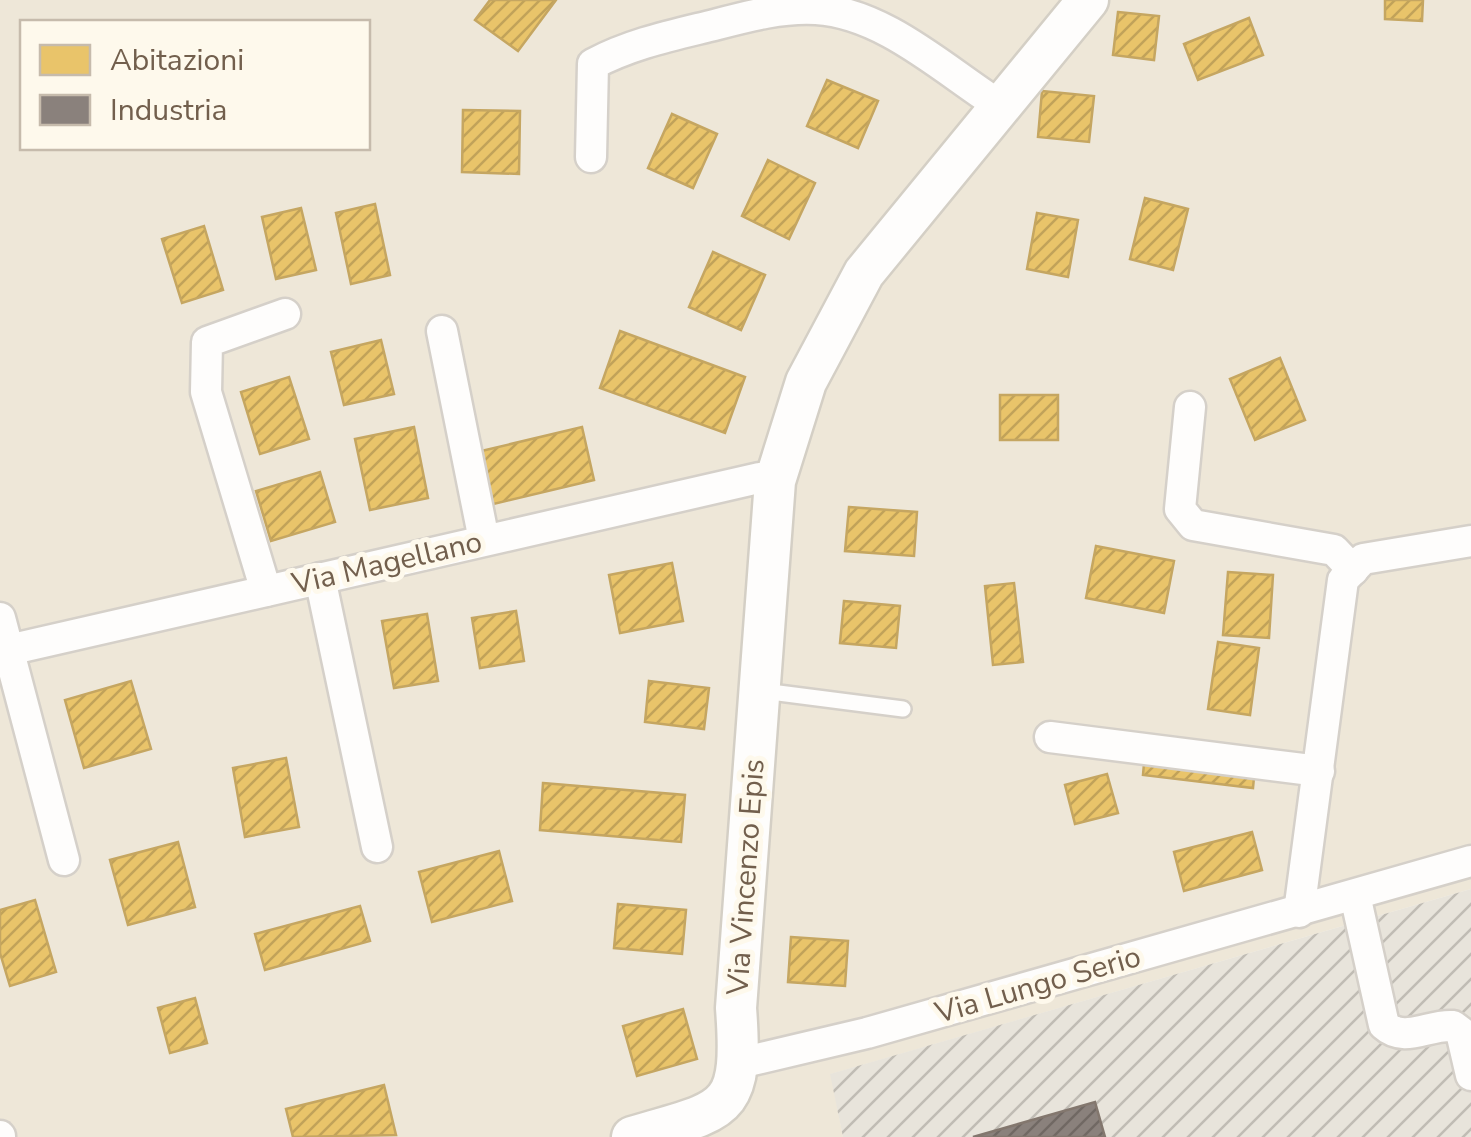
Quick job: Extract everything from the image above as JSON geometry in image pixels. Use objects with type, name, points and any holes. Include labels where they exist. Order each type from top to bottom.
[{"type":"street","name":"Via Vincenzo Epis","points":[[740,1064],[736,1008],[774,482],[806,382],[864,272],[1088,0]]},
{"type":"street","points":[[591,156],[593,64],[626,46],[771,11],[819,9],[862,20],[900,38],[999,105]]},
{"type":"street","points":[[266,591],[206,392],[203,358],[207,342],[285,314]]},
{"type":"street","points":[[442,331],[484,540]]},
{"type":"street","points":[[1190,406],[1180,509],[1193,525],[1334,550],[1353,570]]},
{"type":"street","name":"Via Magellano","points":[[4,651],[759,478],[774,482]]},
{"type":"street","points":[[1299,912],[1342,580],[1363,559],[1471,541]]},
{"type":"street","points":[[320,578],[378,847]]},
{"type":"street","points":[[0,618],[4,651],[64,860]]},
{"type":"street","points":[[1050,737],[1320,772]]},
{"type":"street","name":"Via Lungo Serio","points":[[740,1064],[1299,912],[1471,860]]},
{"type":"street","points":[[1356,895],[1384,1025],[1394,1034],[1406,1035],[1453,1026],[1461,1032],[1471,1074]]},
{"type":"street","points":[[632,1137],[696,1118],[723,1103],[740,1064]]},
{"type":"lane","points":[[760,690],[903,708]]},
{"type":"shaded area","points":[[0,0],[1471,0],[1471,889],[831,1074],[843,1137],[0,1137]]},
{"type":"shaded area","points":[[1471,889],[1471,1137],[843,1137],[830,1074]]},
{"type":"building: Abitazioni","points":[[490,0],[556,0],[518,51],[475,20]]},
{"type":"building: Abitazioni","points":[[1385,0],[1423,0],[1422,21],[1385,19]]},
{"type":"building: Abitazioni","points":[[1118,12],[1159,16],[1154,60],[1113,55]]},
{"type":"building: Abitazioni","points":[[1249,18],[1263,55],[1198,80],[1184,44]]},
{"type":"building: Abitazioni","points":[[827,80],[878,101],[858,148],[807,126]]},
{"type":"building: Abitazioni","points":[[1042,91],[1094,96],[1089,142],[1038,137]]},
{"type":"building: Abitazioni","points":[[463,110],[520,111],[519,174],[462,172]]},
{"type":"building: Abitazioni","points":[[672,114],[717,134],[693,188],[648,168]]},
{"type":"building: Abitazioni","points":[[768,160],[815,183],[789,239],[742,216]]},
{"type":"building: Abitazioni","points":[[1145,198],[1188,209],[1173,270],[1130,259]]},
{"type":"building: Abitazioni","points":[[375,204],[390,275],[351,284],[336,213]]},
{"type":"building: Abitazioni","points":[[301,208],[316,270],[276,279],[262,217]]},
{"type":"building: Abitazioni","points":[[1037,213],[1078,220],[1068,277],[1027,269]]},
{"type":"building: Abitazioni","points":[[204,226],[223,290],[182,303],[162,239]]},
{"type":"building: Abitazioni","points":[[713,252],[765,275],[741,330],[689,307]]},
{"type":"building: Abitazioni","points":[[620,331],[745,377],[725,433],[600,388]]},
{"type":"building: Abitazioni","points":[[381,340],[394,394],[344,405],[331,352]]},
{"type":"building: Abitazioni","points":[[1280,358],[1305,420],[1255,440],[1230,379]]},
{"type":"building: Abitazioni","points":[[289,377],[309,439],[260,454],[241,392]]},
{"type":"building: Abitazioni","points":[[1000,395],[1058,395],[1058,440],[1000,440]]},
{"type":"building: Abitazioni","points":[[414,427],[428,498],[370,510],[355,439]]},
{"type":"building: Abitazioni","points":[[582,427],[594,480],[485,506],[473,453]]},
{"type":"building: Abitazioni","points":[[320,472],[335,522],[271,541],[256,491]]},
{"type":"building: Abitazioni","points":[[849,507],[917,512],[914,556],[845,551]]},
{"type":"building: Abitazioni","points":[[1096,546],[1174,561],[1164,613],[1086,598]]},
{"type":"building: Abitazioni","points":[[672,563],[683,621],[620,633],[609,575]]},
{"type":"building: Abitazioni","points":[[1228,572],[1273,575],[1269,638],[1223,635]]},
{"type":"building: Abitazioni","points":[[1014,583],[1023,662],[993,665],[985,586]]},
{"type":"building: Abitazioni","points":[[844,601],[900,606],[896,648],[840,643]]},
{"type":"building: Abitazioni","points":[[516,611],[524,661],[480,668],[472,618]]},
{"type":"building: Abitazioni","points":[[427,614],[438,681],[394,688],[382,621]]},
{"type":"building: Abitazioni","points":[[1218,642],[1259,648],[1250,715],[1208,709]]},
{"type":"building: Abitazioni","points":[[131,681],[151,749],[84,768],[65,700]]},
{"type":"building: Abitazioni","points":[[649,681],[709,688],[704,729],[645,722]]},
{"type":"building: Abitazioni","points":[[1145,752],[1255,766],[1253,788],[1143,775]]},
{"type":"building: Abitazioni","points":[[286,758],[299,827],[245,837],[233,768]]},
{"type":"building: Abitazioni","points":[[1107,774],[1118,813],[1075,824],[1065,785]]},
{"type":"building: Abitazioni","points":[[543,783],[685,795],[681,842],[540,830]]},
{"type":"building: Abitazioni","points":[[1252,832],[1262,870],[1184,891],[1174,852]]},
{"type":"building: Abitazioni","points":[[178,842],[195,907],[128,925],[110,860]]},
{"type":"building: Abitazioni","points":[[499,851],[512,901],[432,922],[419,872]]},
{"type":"building: Abitazioni","points":[[35,900],[56,972],[10,986],[0,953],[0,910]]},
{"type":"building: Abitazioni","points":[[618,904],[686,910],[682,954],[614,948]]},
{"type":"building: Abitazioni","points":[[360,906],[370,941],[265,970],[255,934]]},
{"type":"building: Abitazioni","points":[[791,937],[848,941],[845,986],[788,982]]},
{"type":"building: Abitazioni","points":[[195,998],[207,1043],[170,1053],[158,1008]]},
{"type":"building: Abitazioni","points":[[683,1009],[697,1059],[637,1076],[623,1026]]},
{"type":"building: Abitazioni","points":[[384,1085],[396,1135],[293,1137],[286,1109]]},
{"type":"building: Industria","points":[[1095,1102],[1105,1137],[973,1137]]}]
